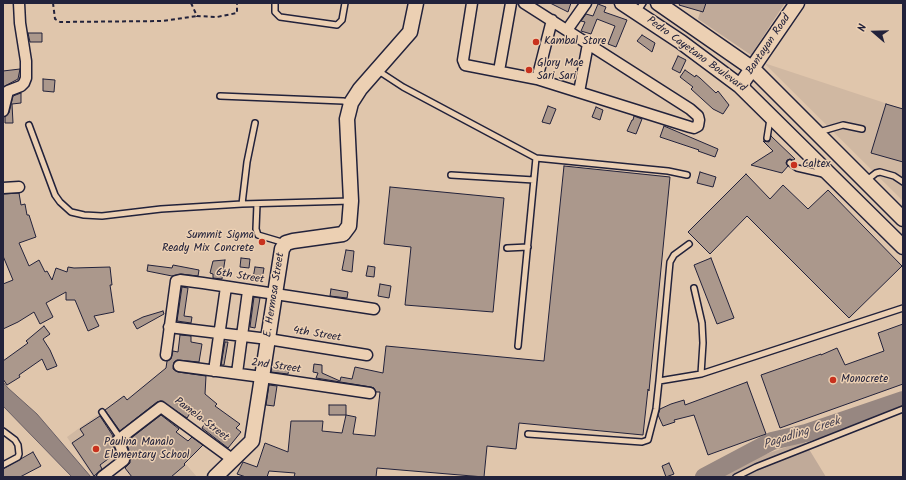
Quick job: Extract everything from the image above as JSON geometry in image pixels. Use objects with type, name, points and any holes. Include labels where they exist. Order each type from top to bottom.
[{"type":"main road","name":"E. Hermosa Street","points":[[215,477],[252,441],[282,249],[286,243],[293,241],[342,234],[349,226],[351,201],[347,119],[351,103],[360,89],[410,32],[416,3]]},
{"type":"main road","name":"Pedro Cayetano Boulevard","points":[[622,3],[640,8],[681,42],[740,86],[903,247]]},
{"type":"main road","name":"Pedro Cayetano Boulevard","points":[[658,3],[753,69],[903,219]]},
{"type":"main road","name":"Bantayan Road","points":[[740,86],[797,3]]},
{"type":"street","points":[[3,111],[8,91],[21,86],[26,78],[26,62],[20,24],[19,3]]},
{"type":"street","points":[[472,3],[463,63],[466,65],[537,79],[690,127],[694,128],[698,126],[698,116],[690,109],[524,3]]},
{"type":"street","points":[[499,71],[511,3]]},
{"type":"street","points":[[567,30],[586,3]]},
{"type":"street","points":[[537,79],[552,20]]},
{"type":"street","points":[[579,92],[588,44]]},
{"type":"street","points":[[3,188],[19,187]]},
{"type":"street","name":"6th Street","points":[[166,354],[176,281],[203,283],[374,309]]},
{"type":"street","points":[[214,370],[226,287]]},
{"type":"street","points":[[237,374],[248,291]]},
{"type":"street","name":"4th Street","points":[[169,327],[268,339],[367,355]]},
{"type":"street","name":"2nd Street","points":[[178,366],[370,393]]},
{"type":"street","name":"Pamela Street","points":[[120,438],[159,408],[163,407],[232,459]]},
{"type":"street","points":[[102,477],[124,460],[124,455],[118,441],[120,438]]},
{"type":"lane","points":[[274,3],[275,12],[280,17],[337,25],[342,20],[345,3]]},
{"type":"lane","points":[[377,70],[403,87],[536,158],[668,171],[687,175]]},
{"type":"lane","points":[[220,96],[342,101],[351,103]]},
{"type":"lane","points":[[767,138],[771,116]]},
{"type":"lane","points":[[242,204],[247,162],[255,122]]},
{"type":"lane","points":[[28,125],[56,195],[60,202],[71,212],[84,215],[102,216],[161,209],[242,204],[351,201]]},
{"type":"lane","points":[[817,133],[843,125],[862,129]]},
{"type":"lane","points":[[518,346],[536,158]]},
{"type":"lane","points":[[790,163],[797,168],[832,176]]},
{"type":"lane","points":[[866,182],[876,173],[880,172],[894,176],[903,182]]},
{"type":"lane","points":[[451,175],[534,180]]},
{"type":"lane","points":[[258,204],[256,229],[258,234],[286,243]]},
{"type":"lane","points":[[528,434],[642,442],[648,440],[656,409],[670,262],[674,255],[688,244]]},
{"type":"lane","points":[[507,248],[528,247]]},
{"type":"lane","points":[[694,288],[702,323],[702,374]]},
{"type":"lane","points":[[659,381],[702,374],[903,308]]},
{"type":"lane","points":[[736,477],[756,467],[903,409]]},
{"type":"lane","points":[[102,412],[120,438]]},
{"type":"lane","points":[[3,431],[15,440],[18,445],[19,454],[18,457],[3,465]]},
{"type":"path","points":[[53,3],[55,19],[60,22],[163,21],[197,16],[217,17],[237,13],[237,3]]},
{"type":"path","points":[[191,3],[197,16]]},
{"type":"shaded area","points":[[703,3],[785,3],[751,55],[698,19]]},
{"type":"shaded area","points":[[764,63],[903,109],[903,201]]},
{"type":"shaded area","points":[[3,382],[37,414],[91,477],[72,477],[3,406]]},
{"type":"shaded area","name":"Paulina Manalo Elementary School","points":[[100,413],[117,438],[121,457],[96,477],[93,477],[67,437]]},
{"type":"shaded area","points":[[804,441],[826,477],[722,477],[763,455]]},
{"type":"shaded area","name":"Paulina Manalo Elementary School","points":[[171,447],[197,477],[137,477]]},
{"type":"building","points":[[550,3],[571,3],[568,12]]},
{"type":"building","points":[[680,3],[706,3],[703,12],[679,5]]},
{"type":"building","points":[[598,4],[606,7],[604,12],[627,20],[616,47],[608,44],[615,26],[597,19],[591,34],[581,31],[585,22],[581,21],[586,14],[593,16]]},
{"type":"building","points":[[28,33],[42,33],[42,42],[30,42]]},
{"type":"building","points":[[642,35],[655,43],[652,52],[637,41]]},
{"type":"building","points":[[678,56],[686,60],[680,73],[672,69]]},
{"type":"building","points":[[20,69],[18,79],[3,87],[3,71]]},
{"type":"building","points":[[685,70],[695,77],[696,75],[716,93],[718,91],[729,105],[723,114],[713,109],[691,89],[693,87],[680,77]]},
{"type":"building","points":[[43,79],[55,80],[54,92],[43,91]]},
{"type":"building","points":[[21,93],[21,103],[12,104],[13,123],[5,123],[5,117],[9,113],[13,96]]},
{"type":"building","points":[[886,104],[903,109],[903,162],[871,153]]},
{"type":"building","points":[[548,106],[556,109],[550,124],[542,122]]},
{"type":"building","points":[[596,107],[603,110],[600,120],[592,117]]},
{"type":"building","points":[[634,116],[642,119],[636,134],[627,131]]},
{"type":"building","points":[[664,126],[718,149],[715,157],[660,137]]},
{"type":"building","points":[[771,136],[795,159],[787,160],[786,163],[788,166],[782,173],[751,165],[773,151],[763,141],[769,142]]},
{"type":"building","points":[[564,166],[670,177],[649,391],[648,389],[643,435],[519,423],[516,449],[487,446],[484,477],[377,468],[376,477],[294,477],[295,473],[269,471],[267,477],[246,477],[237,474],[243,462],[257,467],[265,443],[288,452],[291,421],[323,421],[322,431],[342,433],[346,415],[356,417],[353,434],[375,436],[380,392],[376,392],[374,388],[371,387],[316,378],[318,373],[313,372],[314,364],[322,365],[322,373],[340,381],[341,377],[352,379],[355,367],[383,373],[386,346],[544,361]]},
{"type":"building","points":[[700,172],[716,177],[713,187],[697,183]]},
{"type":"building","points":[[746,174],[770,199],[783,185],[808,209],[828,190],[902,266],[849,318],[747,216],[710,254],[688,232]]},
{"type":"building","points":[[390,187],[504,198],[493,312],[405,305],[411,247],[384,244]]},
{"type":"building","points":[[19,193],[21,205],[25,204],[27,215],[29,215],[36,237],[19,243],[29,266],[39,260],[45,272],[47,271],[52,280],[56,268],[67,272],[68,267],[110,267],[112,285],[110,285],[114,312],[94,316],[99,326],[88,331],[75,300],[66,300],[66,292],[46,303],[53,317],[40,324],[34,312],[3,329],[3,284],[13,280],[3,256],[3,194]]},
{"type":"building","points":[[346,250],[354,251],[352,272],[342,270]]},
{"type":"building","points":[[241,258],[250,259],[249,268],[240,267]]},
{"type":"building","points":[[711,258],[734,318],[717,324],[694,265]]},
{"type":"building","points":[[225,260],[222,279],[213,278],[213,274],[210,273],[213,261]]},
{"type":"building","points":[[148,265],[172,268],[173,265],[199,270],[198,276],[181,274],[172,276],[147,271]]},
{"type":"building","points":[[368,266],[375,267],[374,277],[366,276]]},
{"type":"building","points":[[255,267],[264,268],[262,280],[253,278]]},
{"type":"building","points":[[380,284],[391,286],[389,298],[378,296]]},
{"type":"building","points":[[182,287],[188,288],[184,316],[192,317],[191,323],[177,321]]},
{"type":"building","points":[[331,289],[348,292],[347,298],[330,296]]},
{"type":"building","points":[[254,297],[260,298],[255,328],[250,327]]},
{"type":"building","points":[[163,311],[164,314],[137,329],[133,322],[143,317]]},
{"type":"building","name":"Monocrete","points":[[903,324],[903,384],[780,428],[761,375],[821,355],[837,348],[845,365],[884,351],[878,333]]},
{"type":"building","points":[[44,326],[50,334],[43,339],[57,366],[47,370],[42,359],[19,375],[20,377],[7,385],[3,379],[3,361],[28,343],[26,341]]},
{"type":"building","points":[[180,335],[191,336],[191,342],[202,344],[199,362],[177,360],[174,362],[173,369],[178,372],[206,376],[205,394],[217,404],[215,406],[240,424],[236,428],[241,432],[228,448],[202,428],[205,423],[191,412],[187,418],[161,401],[157,402],[120,431],[105,410],[124,396],[127,400],[166,368],[167,361],[171,359],[173,351],[178,352]]},
{"type":"building","points":[[225,342],[228,342],[224,365],[221,365]]},
{"type":"building","points":[[272,366],[289,368],[288,374],[271,372]]},
{"type":"building","points":[[747,382],[766,434],[708,455],[694,415],[674,420],[675,422],[663,426],[658,415],[660,409],[671,404],[684,400],[685,405]]},
{"type":"building","points":[[269,385],[277,386],[274,406],[266,405]]},
{"type":"building","points":[[329,405],[346,405],[346,415],[329,415]]},
{"type":"building","points":[[161,415],[179,429],[176,432],[188,441],[192,437],[203,445],[184,464],[185,465],[171,477],[132,477],[125,468],[130,463],[130,453],[126,442]]},
{"type":"building","name":"Paulina Manalo Elementary School","points":[[100,416],[113,436],[112,442],[116,453],[100,465],[102,469],[94,476],[72,443],[84,435],[80,429]]},
{"type":"building","points":[[33,452],[41,466],[20,477],[3,477],[3,469]]},
{"type":"building","points":[[669,463],[674,474],[666,477],[662,466]]},
{"type":"waterway","name":"Pagadling Creek","points":[[704,477],[772,441],[806,433],[903,400]]},
{"type":"place","name":"Kambal Store","points":[[536,42]]},
{"type":"place","name":"Glory Mae Sari Sari","points":[[529,70]]},
{"type":"place","name":"Caltex","points":[[794,165]]},
{"type":"place","name":"Summit Sigma Ready Mix Concrete","points":[[262,242]]},
{"type":"place","name":"Monocrete","points":[[833,380]]},
{"type":"place","name":"Paulina Manalo Elementary School","points":[[96,449]]}]
